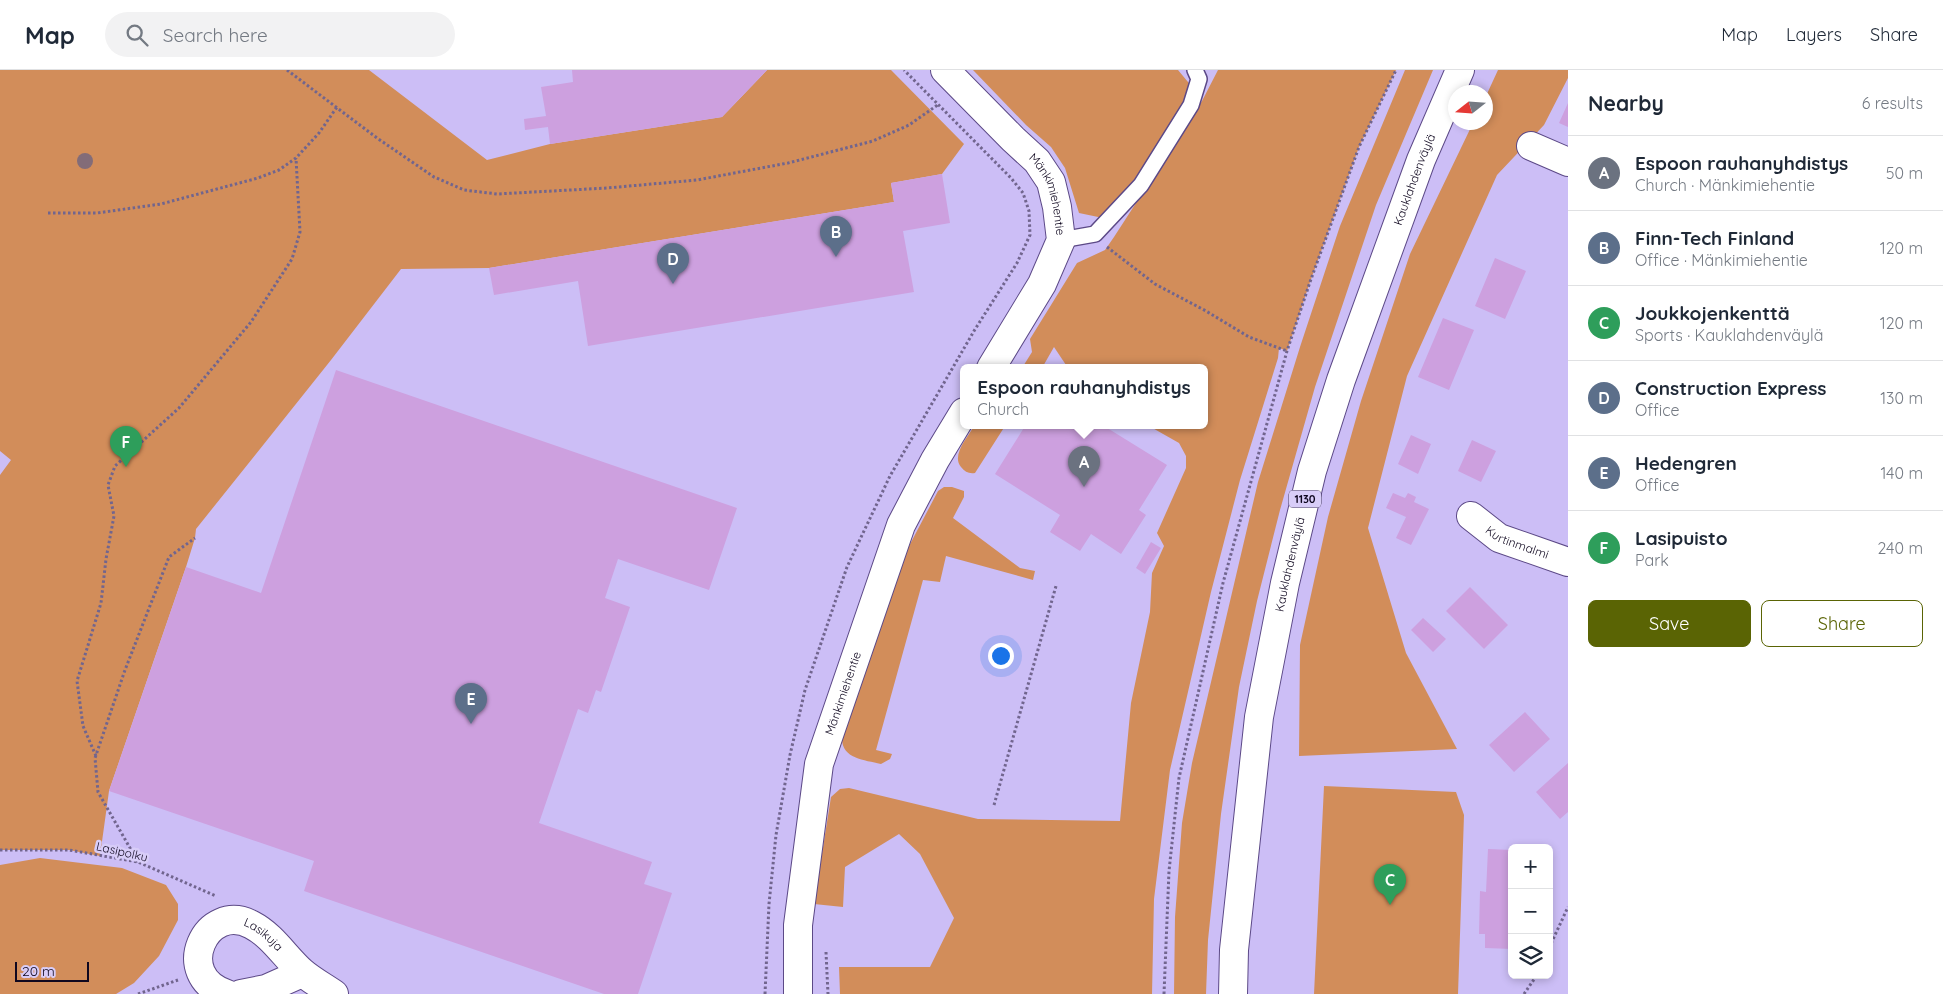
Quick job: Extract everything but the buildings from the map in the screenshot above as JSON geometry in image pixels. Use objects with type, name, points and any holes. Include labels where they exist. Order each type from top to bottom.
[{"type":"street","name":"Kauklahdenväylä","points":[[1233,994],[1234,950],[1259,717],[1287,574],[1312,471],[1341,380],[1421,160],[1460,70]]},
{"type":"street","name":"Mänkimiehentie","points":[[953,79],[1012,139],[1037,161],[1051,182],[1057,207],[1061,240],[1042,284],[992,364]]},
{"type":"street","points":[[1531,146],[1568,162]]},
{"type":"street","name":"Mänkimiehentie","points":[[798,994],[798,925],[819,764],[901,525],[935,460],[960,419]]},
{"type":"street","name":"Kurtinmalmi","points":[[1471,516],[1499,538],[1568,562]]},
{"type":"street","name":"Lasikuja","points":[[200,973],[197,952],[205,934],[219,924],[234,919],[251,924],[272,939],[302,972],[334,994]]},
{"type":"street","points":[[241,994],[266,989],[302,972]]},
{"type":"street","points":[[200,973],[214,990],[227,994]]},
{"type":"lane","points":[[1061,240],[1095,234],[1141,184],[1191,105],[1199,79],[1195,70]]},
{"type":"path","points":[[287,70],[376,138],[434,177],[464,190],[497,194],[608,188],[697,180],[788,163],[873,141],[909,125],[953,79]]},
{"type":"path","points":[[1164,994],[1169,871],[1179,778],[1223,583],[1287,351],[1310,282],[1359,147],[1396,70]]},
{"type":"path","points":[[48,213],[97,213],[161,204],[258,178],[279,170],[296,158],[319,133],[337,107]]},
{"type":"path","points":[[138,862],[98,792],[96,756],[83,726],[78,681],[101,603],[106,559],[114,516],[108,485],[115,466],[179,408],[251,322],[292,259],[300,232],[296,158]]},
{"type":"path","points":[[1095,234],[1108,249],[1155,284],[1206,311],[1249,337],[1287,351]]},
{"type":"path","points":[[96,756],[125,670],[169,557],[195,538]]},
{"type":"path","points":[[994,805],[1056,586]]},
{"type":"path","name":"Lasipolku","points":[[0,850],[69,850],[138,862],[217,896]]},
{"type":"path","points":[[1553,939],[1568,907]]},
{"type":"path","points":[[826,947],[828,994]]},
{"type":"path","points":[[138,994],[200,973]]},
{"type":"path","points":[[1524,994],[1534,979]]},
{"type":"shaded area","points":[[0,70],[369,70],[487,160],[550,144],[722,117],[767,70],[891,70],[964,144],[942,174],[891,183],[894,202],[489,268],[401,269],[196,529],[186,567],[109,791],[100,856],[69,850],[0,850],[0,475],[11,460],[0,451]]},
{"type":"shaded area","points":[[973,70],[1178,70],[1193,88],[1146,167],[1126,194],[1103,218],[1079,213],[1065,168],[1051,147],[1026,125]]},
{"type":"shaded area","points":[[1218,70],[1396,70],[1359,147],[1287,351],[1279,348],[1278,358],[1240,480],[1211,592],[1170,770],[1154,899],[1152,994],[840,994],[839,967],[930,967],[954,918],[920,854],[899,834],[845,867],[843,907],[814,904],[831,797],[840,789],[849,788],[978,819],[1120,821],[1131,703],[1150,612],[1152,573],[1164,546],[1157,533],[1186,468],[1186,456],[1179,443],[1154,429],[1208,429],[1208,364],[1065,364],[1054,347],[1044,364],[1024,364],[1032,352],[1030,339],[1077,263],[1105,250],[1202,101]]},
{"type":"shaded area","points":[[1405,70],[1433,70],[1376,205],[1315,387],[1280,510],[1257,601],[1239,687],[1221,814],[1208,940],[1206,994],[1174,994],[1175,917],[1182,823],[1192,763],[1258,482],[1340,226]]},
{"type":"shaded area","points":[[1498,70],[1568,70],[1568,78],[1544,125],[1497,175],[1407,376],[1368,528],[1406,653],[1457,749],[1299,756],[1300,645],[1328,517],[1361,401],[1410,254],[1470,130],[1493,130],[1493,85],[1491,85]]},
{"type":"shaded area","points":[[972,429],[1003,429],[975,473],[966,471],[958,462],[961,446]]},
{"type":"shaded area","points":[[944,487],[952,487],[964,491],[964,497],[953,518],[1020,568],[1035,571],[1033,580],[946,556],[940,582],[923,580],[876,750],[892,754],[890,759],[881,764],[861,760],[845,750],[842,737],[879,620],[908,548],[938,491]]},
{"type":"shaded area","points":[[1324,786],[1456,792],[1464,815],[1458,994],[1314,994]]},
{"type":"shaded area","points":[[40,858],[122,868],[166,885],[178,904],[178,920],[159,956],[134,983],[116,994],[0,994],[0,865]]},
{"type":"place","name":"Finn-Tech Finland","points":[[836,257]]},
{"type":"place","name":"Construction Express","points":[[673,284]]},
{"type":"place","name":"Lasipuisto","points":[[126,467]]},
{"type":"place","name":"Espoon rauhanyhdistys","points":[[1084,487]]},
{"type":"place","name":"Hedengren","points":[[471,724]]},
{"type":"place","name":"Joukkojenkenttä","points":[[1390,905]]}]
